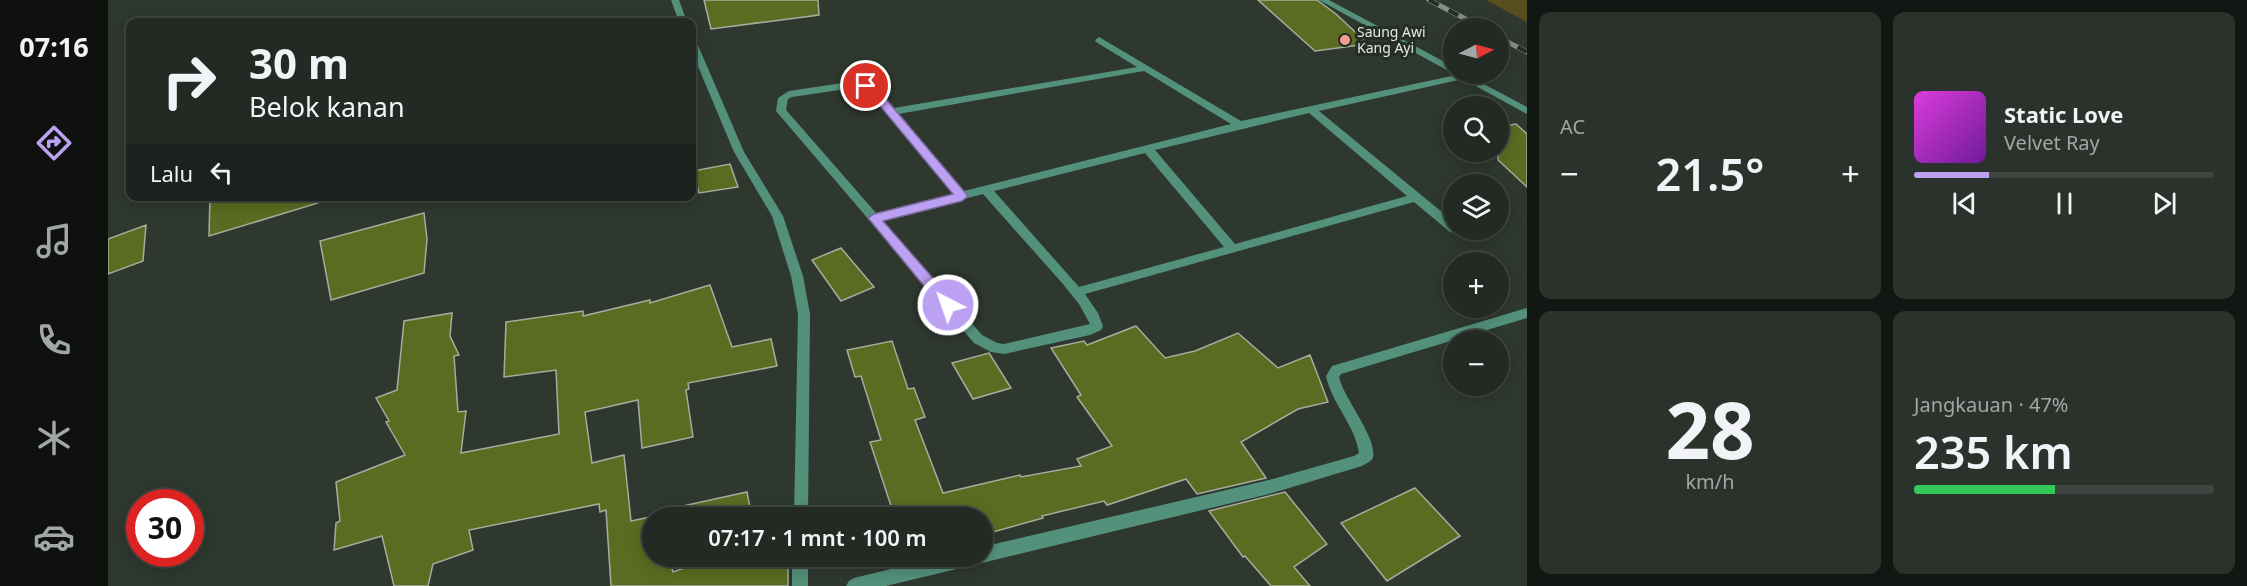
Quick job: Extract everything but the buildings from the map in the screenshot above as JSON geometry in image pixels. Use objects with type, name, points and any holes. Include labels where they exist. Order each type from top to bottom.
[{"type":"street","points":[[675,0],[682,18]]},
{"type":"street","points":[[1323,0],[1443,65]]},
{"type":"street","points":[[1099,40],[1240,126]]},
{"type":"street","points":[[696,52],[739,152],[777,216],[797,276],[804,314],[801,507]]},
{"type":"street","points":[[891,112],[1147,68]]},
{"type":"street","points":[[874,218],[1443,77]]},
{"type":"street","points":[[1478,84],[1527,111]]},
{"type":"street","points":[[962,196],[871,88],[860,85],[789,94],[783,98],[781,111],[978,339],[995,348],[1004,349],[1090,330],[1096,326],[1095,315],[1077,292],[987,191]]},
{"type":"street","points":[[1311,109],[1443,220]]},
{"type":"street","points":[[1149,149],[1232,248]]},
{"type":"street","points":[[1077,292],[1417,197]]},
{"type":"street","points":[[993,552],[1269,487],[1357,461],[1366,456],[1365,443],[1334,387],[1332,376],[1337,369],[1527,313]]},
{"type":"street","points":[[800,567],[800,586]]},
{"type":"street","points":[[854,586],[933,567]]},
{"type":"shaded area","points":[[1486,0],[1527,0],[1527,22]]},
{"type":"railway","points":[[1429,0],[1464,18]]},
{"type":"railway","points":[[1509,43],[1527,52]]},
{"type":"place","name":"Saung Awi Kang Ayi","points":[[1345,40]]},
{"type":"route","points":[[866,86],[871,88],[962,196],[874,218],[948,305]]}]
